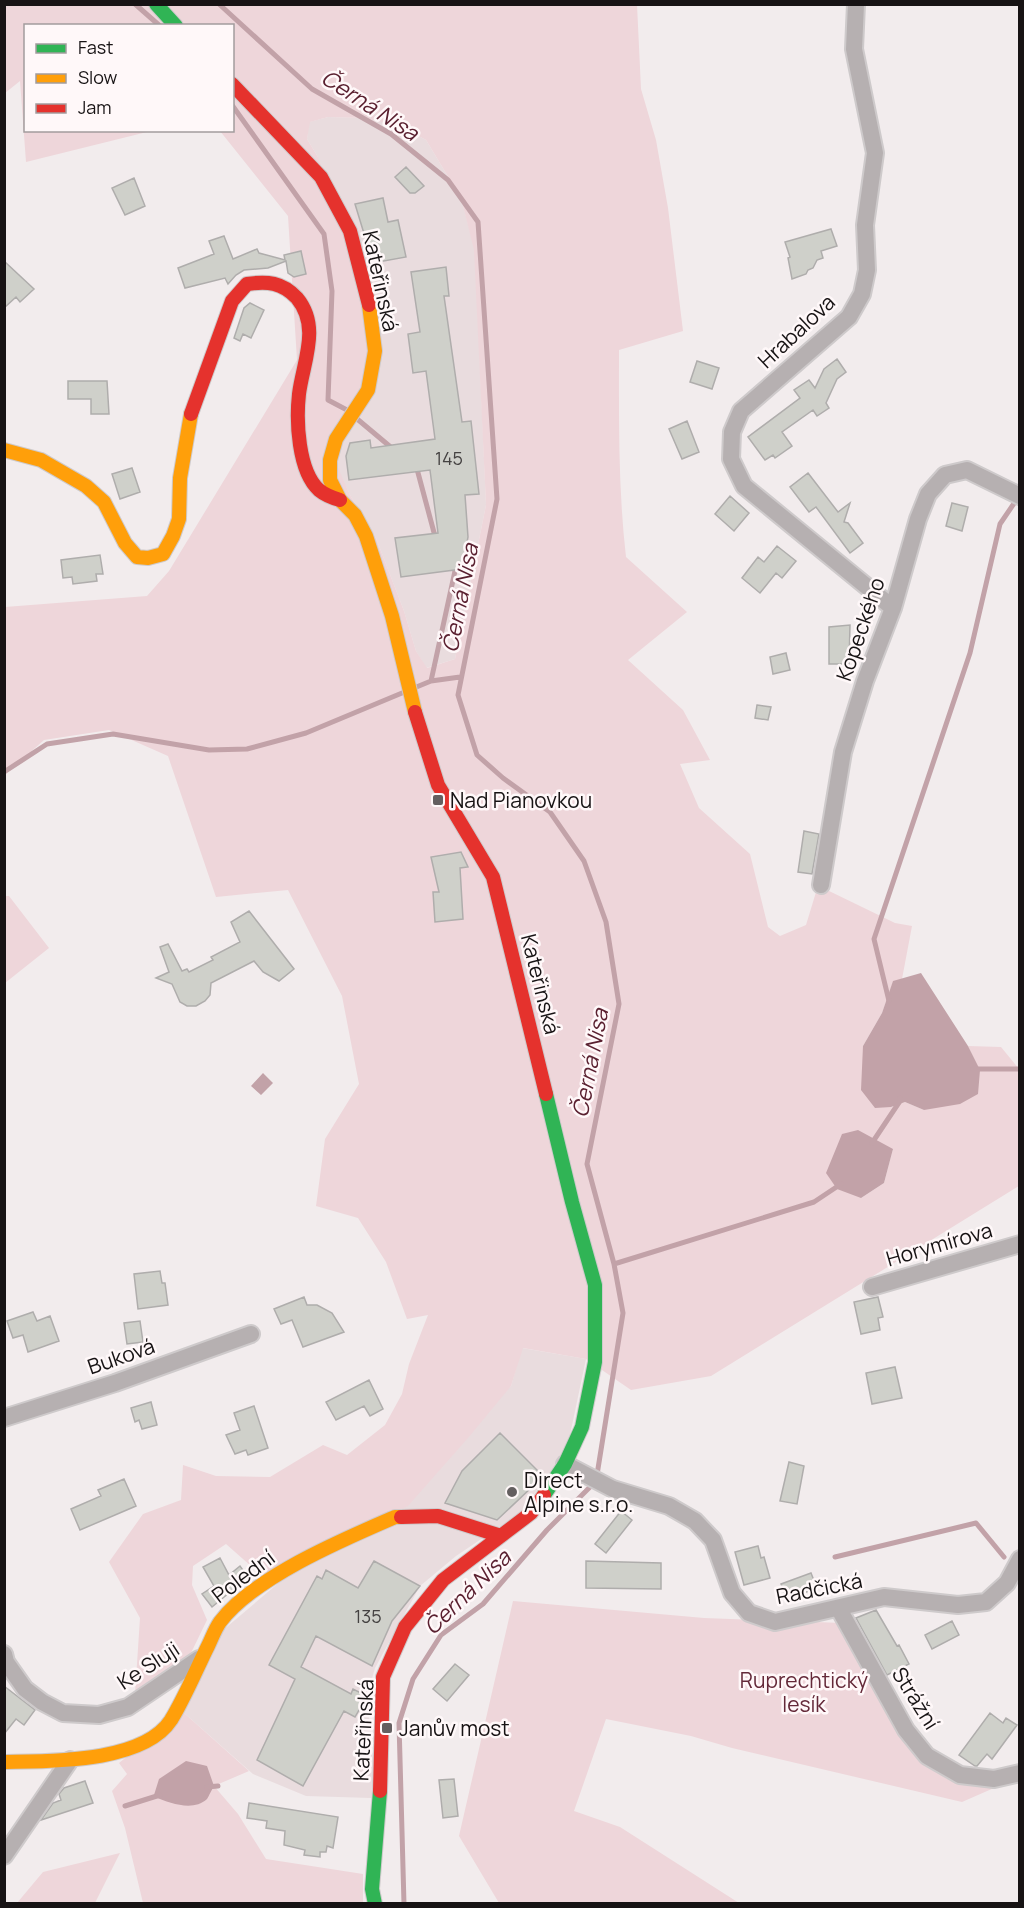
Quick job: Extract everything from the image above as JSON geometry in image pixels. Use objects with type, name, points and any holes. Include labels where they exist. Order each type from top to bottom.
[{"type":"street","points":[[156,4],[174,24]]},
{"type":"street","name":"Hrabalova","points":[[856,4],[854,49],[875,153],[865,225],[867,270],[862,294],[849,317],[741,411],[732,432],[731,459],[744,486],[893,608]]},
{"type":"street","name":"Kateřinská","points":[[234,86],[321,177],[350,231],[369,303],[375,351],[368,390],[336,439],[330,460],[330,480],[340,500],[355,515],[366,536],[392,616],[412,704],[438,785],[493,877],[572,1202],[595,1285],[595,1362],[582,1427],[565,1464],[531,1513],[442,1580],[405,1628],[383,1677],[380,1806],[372,1889],[375,1904]]},
{"type":"street","points":[[4,450],[41,460],[86,486],[104,502],[125,543],[137,557],[147,558],[163,554],[179,519],[180,478],[190,417],[232,301],[247,284],[264,281],[280,283],[290,290],[305,308],[309,322],[306,359],[299,396],[300,440],[305,465],[319,490],[340,500]]},
{"type":"street","name":"Kopeckého","points":[[821,885],[843,752],[865,681],[893,608],[918,519],[928,494],[945,475],[967,470],[1020,496]]},
{"type":"street","name":"Horymírova","points":[[872,1287],[1020,1244]]},
{"type":"street","name":"Buková","points":[[4,1418],[115,1383],[251,1334]]},
{"type":"street","name":"Radčická","points":[[565,1464],[614,1489],[669,1506],[695,1521],[713,1540],[732,1593],[749,1613],[775,1622],[884,1597],[958,1605],[986,1602],[1007,1583],[1020,1559]]},
{"type":"street","name":"Polední","points":[[4,1762],[70,1760],[126,1750],[154,1738],[170,1721],[220,1622],[263,1584],[331,1544],[395,1517],[438,1516],[501,1536]]},
{"type":"street","name":"Strážní","points":[[839,1609],[906,1730],[927,1756],[960,1775],[994,1779],[1020,1773]]},
{"type":"street","name":"Ke Sluji","points":[[4,1654],[6,1662],[25,1689],[42,1702],[63,1713],[99,1716],[128,1707],[201,1658]]},
{"type":"street","points":[[4,1856],[70,1760]]},
{"type":"shaded area","points":[[328,117],[363,118],[400,126],[426,140],[461,198],[475,250],[486,505],[455,659],[426,668],[416,651],[404,611],[376,538],[350,495],[336,465],[318,157],[307,139],[309,122]]},
{"type":"shaded area","points":[[921,973],[968,1046],[980,1070],[978,1094],[960,1104],[924,1110],[905,1102],[891,1107],[875,1108],[861,1090],[863,1046],[882,1013],[893,981]]},
{"type":"shaded area","points":[[263,1073],[273,1083],[261,1095],[251,1086]]},
{"type":"shaded area","points":[[858,1130],[893,1149],[884,1183],[861,1198],[837,1189],[826,1173],[842,1134]]},
{"type":"shaded area","points":[[522,1348],[586,1359],[567,1449],[520,1513],[456,1556],[420,1586],[375,1668],[367,1696],[375,1779],[371,1798],[306,1796],[253,1774],[183,1712],[222,1631],[511,1386]]},
{"type":"shaded area","points":[[186,1761],[207,1766],[214,1786],[207,1799],[188,1806],[155,1797],[159,1779]]},
{"type":"green space","points":[[5,5],[637,5],[641,89],[656,140],[668,208],[683,331],[619,350],[623,531],[626,557],[687,612],[628,660],[683,710],[710,760],[680,764],[699,808],[750,854],[768,927],[780,936],[806,925],[820,879],[827,890],[895,923],[912,926],[902,979],[893,982],[882,1013],[863,1046],[891,1107],[905,1102],[924,1110],[979,1070],[968,1046],[1001,1047],[1019,1069],[1019,1186],[711,1376],[631,1390],[586,1359],[523,1348],[511,1386],[408,1506],[261,1575],[226,1544],[193,1566],[192,1585],[207,1620],[190,1655],[135,1694],[140,1618],[109,1562],[143,1514],[181,1500],[183,1465],[216,1476],[270,1477],[323,1445],[347,1455],[385,1425],[402,1394],[409,1364],[428,1315],[407,1319],[386,1262],[358,1218],[316,1206],[325,1139],[359,1084],[342,996],[288,890],[216,897],[168,756],[109,730],[44,740],[5,775],[5,607],[147,596],[169,571],[297,360],[288,216],[221,132],[234,132],[234,24],[24,24],[24,132],[147,132],[26,162],[20,81],[5,93]],"holes":[[[328,117],[363,118],[400,126],[426,140],[461,198],[474,250],[486,505],[455,659],[427,668],[416,651],[404,611],[376,538],[350,495],[337,465],[338,425],[383,350],[318,157],[307,139],[310,122]],[[893,1149],[884,1183],[861,1198]]]},
{"type":"green space","points":[[5,896],[9,896],[49,948],[5,983]]},
{"type":"green space","name":"Ruprechtický lesík","points":[[513,1601],[704,1618],[842,1623],[947,1779],[1010,1781],[962,1802],[732,1748],[691,1736],[606,1719],[574,1811],[620,1827],[739,1903],[499,1903],[459,1836]]},
{"type":"green space","points":[[183,1712],[249,1771],[214,1786],[238,1814],[266,1859],[363,1874],[363,1903],[143,1903],[125,1828],[112,1791],[127,1774],[119,1763]]},
{"type":"green space","points":[[120,1853],[95,1903],[17,1903],[43,1872]]},
{"type":"building","points":[[406,167],[424,186],[415,193],[410,193],[395,177]]},
{"type":"building","points":[[134,178],[145,206],[125,215],[112,188]]},
{"type":"building","points":[[383,198],[388,222],[398,220],[406,257],[373,263],[355,204]]},
{"type":"building","points":[[831,229],[837,246],[821,251],[823,258],[817,260],[813,268],[806,274],[792,279],[788,258],[790,257],[785,242]]},
{"type":"building","points":[[224,236],[233,259],[257,249],[259,253],[285,260],[284,255],[301,251],[306,274],[294,277],[288,273],[286,261],[268,268],[244,270],[228,284],[225,278],[185,288],[178,268],[214,254],[209,241]]},
{"type":"building","points":[[4,261],[34,289],[20,302],[16,297],[4,308]]},
{"type":"building","points":[[446,267],[449,296],[444,296],[462,422],[471,421],[479,494],[465,495],[468,537],[462,569],[401,577],[395,538],[438,533],[430,470],[349,480],[346,456],[350,443],[370,440],[371,448],[435,439],[426,371],[413,373],[408,334],[420,332],[411,272]]},
{"type":"building","points":[[250,303],[264,310],[251,338],[243,334],[240,341],[234,338],[244,308]]},
{"type":"building","points":[[837,359],[846,372],[837,379],[826,403],[829,408],[817,416],[813,410],[782,432],[792,446],[775,458],[773,455],[765,460],[748,437],[800,398],[794,390],[809,380],[815,388],[824,369]]},
{"type":"building","points":[[697,361],[719,368],[712,389],[690,382]]},
{"type":"building","points":[[68,381],[107,381],[109,414],[91,414],[91,399],[68,399]]},
{"type":"building","points":[[687,421],[699,452],[682,459],[669,429]]},
{"type":"building","points":[[132,468],[140,492],[120,499],[112,474]]},
{"type":"building","points":[[808,473],[838,512],[850,503],[844,522],[848,523],[863,543],[850,553],[816,507],[809,512],[790,487]]},
{"type":"building","points":[[730,496],[749,513],[734,531],[715,514]]},
{"type":"building","points":[[952,503],[968,507],[962,531],[946,526]]},
{"type":"building","points":[[777,546],[796,561],[782,578],[776,573],[760,593],[742,578],[758,557],[764,562]]},
{"type":"building","points":[[100,555],[103,574],[96,574],[97,581],[73,584],[72,577],[63,578],[61,560]]},
{"type":"building","points":[[850,625],[849,664],[829,664],[829,627]]},
{"type":"building","points":[[786,653],[790,670],[773,674],[770,657]]},
{"type":"building","points":[[757,705],[771,707],[768,720],[755,718]]},
{"type":"building","points":[[804,831],[819,834],[812,874],[798,872]]},
{"type":"building","points":[[461,852],[468,867],[460,868],[463,919],[435,922],[433,892],[439,892],[431,857]]},
{"type":"building","points":[[249,911],[294,969],[279,981],[263,972],[254,961],[211,983],[210,995],[205,1001],[196,1006],[187,1006],[180,1002],[172,984],[156,978],[169,972],[160,947],[168,944],[182,971],[187,969],[189,972],[213,960],[211,957],[240,942],[231,922]]},
{"type":"building","points":[[160,1271],[162,1283],[165,1283],[168,1305],[138,1309],[134,1274]]},
{"type":"building","points":[[304,1297],[307,1305],[317,1305],[332,1313],[344,1332],[303,1347],[292,1320],[281,1324],[274,1309]]},
{"type":"building","points":[[878,1297],[883,1317],[878,1318],[880,1330],[861,1334],[854,1302]]},
{"type":"building","points":[[33,1312],[37,1321],[50,1316],[59,1341],[28,1352],[23,1335],[13,1338],[7,1321]]},
{"type":"building","points":[[140,1321],[143,1342],[127,1344],[124,1323]]},
{"type":"building","points":[[895,1367],[902,1398],[872,1404],[866,1373]]},
{"type":"building","points":[[369,1380],[383,1409],[370,1416],[364,1406],[336,1420],[326,1402]]},
{"type":"building","points":[[151,1402],[157,1425],[142,1429],[139,1420],[135,1422],[131,1408]]},
{"type":"building","points":[[254,1406],[268,1448],[248,1455],[246,1450],[235,1454],[226,1435],[240,1430],[234,1413]]},
{"type":"building","points":[[500,1433],[541,1474],[532,1487],[497,1520],[445,1503],[462,1471]]},
{"type":"building","points":[[789,1462],[804,1466],[797,1504],[780,1501]]},
{"type":"building","points":[[124,1479],[136,1506],[80,1530],[71,1509],[101,1496],[98,1490]]},
{"type":"building","points":[[621,1511],[632,1520],[606,1553],[595,1544]]},
{"type":"building","points":[[758,1546],[770,1578],[744,1585],[735,1552]]},
{"type":"building","points":[[220,1558],[229,1575],[240,1566],[248,1577],[212,1607],[202,1594],[214,1586],[203,1567]]},
{"type":"building","points":[[374,1561],[420,1586],[392,1621],[372,1666],[316,1636],[301,1667],[351,1694],[353,1689],[367,1696],[355,1717],[344,1711],[303,1786],[257,1760],[295,1679],[269,1665],[317,1576],[322,1579],[326,1570],[358,1588]]},
{"type":"building","points":[[586,1561],[661,1563],[661,1589],[586,1588]]},
{"type":"building","points":[[811,1573],[817,1588],[787,1599],[781,1584]]},
{"type":"building","points":[[876,1610],[909,1664],[887,1675],[856,1618]]},
{"type":"building","points":[[952,1621],[959,1635],[932,1649],[925,1635]]},
{"type":"building","points":[[455,1664],[469,1675],[447,1701],[433,1689]]},
{"type":"building","points":[[4,1686],[35,1710],[24,1725],[16,1719],[4,1734]]},
{"type":"building","points":[[990,1713],[1003,1723],[1006,1718],[1017,1725],[992,1759],[987,1754],[975,1766],[959,1755]]},
{"type":"building","points":[[454,1779],[458,1816],[443,1818],[439,1780]]},
{"type":"building","points":[[85,1781],[93,1803],[41,1820],[53,1803],[61,1800],[59,1794],[64,1788]]},
{"type":"building","points":[[249,1803],[338,1817],[333,1848],[327,1846],[326,1852],[320,1852],[320,1857],[304,1855],[305,1850],[284,1845],[285,1831],[266,1828],[267,1821],[247,1818]]},
{"type":"waterway","points":[[135,4],[158,24]]},
{"type":"waterway","name":"Černá Nisa","points":[[219,4],[312,89],[391,134],[448,180],[478,222],[497,499],[458,695],[477,755],[503,778],[550,812],[584,861],[606,922],[619,1004],[587,1164],[614,1264],[623,1313],[596,1481],[547,1530],[483,1604],[441,1635],[413,1679],[399,1723],[404,1904]]},
{"type":"waterway","points":[[234,108],[324,234],[332,291],[328,400],[347,410]]},
{"type":"waterway","points":[[356,418],[393,449]]},
{"type":"waterway","points":[[413,466],[417,469],[436,540]]},
{"type":"waterway","points":[[889,1001],[874,939],[970,653],[1000,524],[1017,499]]},
{"type":"waterway","points":[[431,681],[455,571],[452,566]]},
{"type":"waterway","points":[[414,688],[431,681],[460,677]]},
{"type":"waterway","points":[[4,772],[47,744],[113,734],[209,750],[247,749],[306,733],[402,693]]},
{"type":"waterway","points":[[973,1069],[1020,1069]]},
{"type":"waterway","points":[[872,1143],[900,1098]]},
{"type":"waterway","points":[[614,1264],[814,1202],[841,1184]]},
{"type":"waterway","points":[[835,1557],[976,1523],[1004,1557]]},
{"type":"waterway","points":[[207,1787],[218,1786]]},
{"type":"waterway","points":[[125,1806],[160,1795]]},
{"type":"traffic: fast","points":[[156,4],[174,24]]},
{"type":"traffic: fast","points":[[544,1495],[565,1464],[582,1427],[595,1362],[595,1285],[546,1094]]},
{"type":"traffic: fast","points":[[375,1904],[372,1889],[380,1791]]},
{"type":"traffic: slow","points":[[369,305],[375,351],[368,390],[336,439],[330,460],[330,480],[340,500],[355,515],[366,536],[392,616],[415,712]]},
{"type":"traffic: slow","points":[[4,450],[41,460],[86,486],[104,502],[125,543],[137,557],[148,558],[163,554],[179,519],[180,478],[191,414]]},
{"type":"traffic: slow","points":[[4,1762],[94,1757],[140,1745],[158,1734],[171,1720],[186,1693],[218,1625],[235,1605],[301,1561],[374,1526],[395,1517],[401,1517]]},
{"type":"traffic: jam","points":[[234,86],[321,177],[350,231],[369,305]]},
{"type":"traffic: jam","points":[[191,414],[232,301],[247,284],[268,283],[286,289],[297,298],[308,321],[308,345],[298,405],[298,431],[303,458],[312,482],[319,490],[340,500]]},
{"type":"traffic: jam","points":[[415,712],[438,785],[493,877],[546,1094]]},
{"type":"traffic: jam","points":[[380,1791],[383,1677],[405,1627],[443,1580],[531,1513],[544,1495]]},
{"type":"traffic: jam","points":[[401,1517],[438,1516],[501,1536]]},
{"type":"place","name":"Nad Pianovkou","points":[[438,800]]},
{"type":"place","name":"Direct Alpine s.r.o.","points":[[512,1492]]},
{"type":"place","name":"Janův most","points":[[387,1728]]}]
